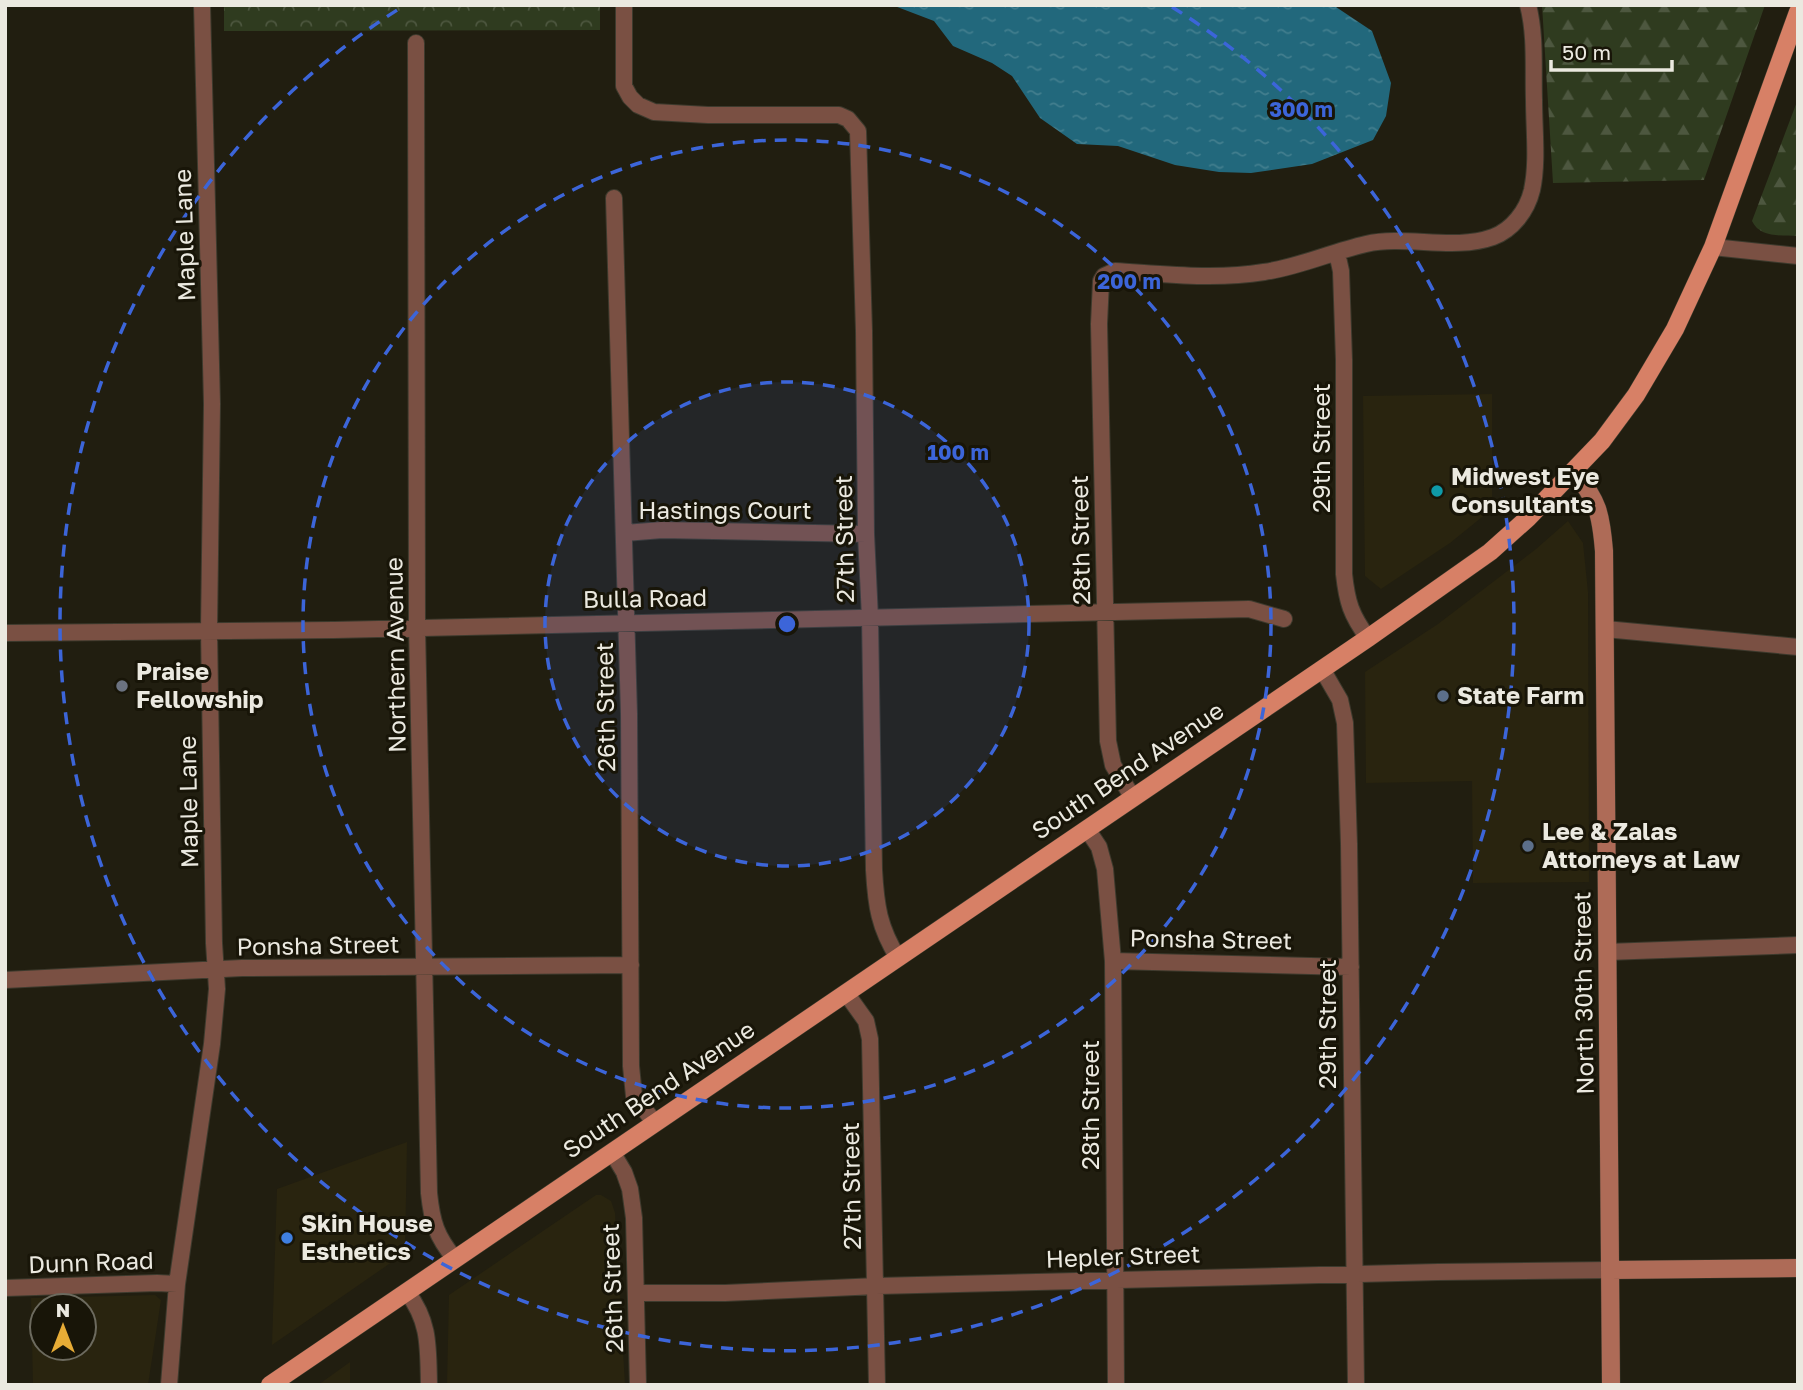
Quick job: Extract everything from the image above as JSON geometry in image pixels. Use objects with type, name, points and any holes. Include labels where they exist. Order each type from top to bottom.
[{"type":"main road","name":"South Bend Avenue","points":[[270,1385],[1368,638],[1490,552],[1528,518],[1574,471],[1636,395],[1675,329],[1713,247],[1797,14]]},
{"type":"street","name":"Maple Lane","points":[[169,1385],[177,1284],[212,1044],[217,989],[209,630],[212,404],[202,5]]},
{"type":"street","name":"27th Street","points":[[624,5],[624,86],[630,97],[645,109],[654,112],[708,115],[839,115],[848,118],[858,131],[876,906],[884,936],[898,958]]},
{"type":"street","points":[[1337,253],[1367,244],[1390,241],[1475,241],[1492,237],[1512,225],[1522,214],[1530,198],[1535,162],[1532,29],[1528,5]]},
{"type":"street","name":"Northern Avenue","points":[[416,43],[417,627],[429,1193],[432,1221],[441,1241],[455,1259]]},
{"type":"street","name":"26th Street","points":[[614,198],[627,622],[631,1066],[634,1096],[654,1123]]},
{"type":"street","points":[[1713,247],[1798,256]]},
{"type":"street","name":"28th Street","points":[[1133,798],[1113,765],[1108,741],[1100,286],[1104,276],[1115,271],[1241,275],[1266,272],[1337,253]]},
{"type":"street","name":"29th Street","points":[[1337,253],[1341,271],[1344,360],[1345,573],[1347,597],[1353,618],[1368,638]]},
{"type":"street","name":"North 30th Street","points":[[1574,471],[1598,505],[1602,528],[1611,1385]]},
{"type":"street","name":"Hastings Court","points":[[625,533],[662,530],[866,534]]},
{"type":"street","name":"Bulla Road","points":[[5,633],[1249,609],[1284,619]]},
{"type":"street","points":[[1605,629],[1798,647]]},
{"type":"street","name":"29th Street","points":[[1322,669],[1340,700],[1345,723],[1356,1385]]},
{"type":"street","name":"28th Street","points":[[1087,829],[1099,847],[1105,869],[1113,961],[1116,1385]]},
{"type":"street","points":[[1607,952],[1798,945]]},
{"type":"street","name":"Ponsha Street","points":[[1113,961],[1351,967]]},
{"type":"street","name":"Ponsha Street","points":[[5,980],[242,968],[631,965]]},
{"type":"street","name":"27th Street","points":[[846,993],[866,1021],[870,1039],[877,1385]]},
{"type":"street","name":"26th Street","points":[[612,1152],[630,1189],[634,1218],[638,1385]]},
{"type":"street","points":[[1610,1270],[1798,1268]]},
{"type":"street","name":"Hepler Street","points":[[637,1293],[726,1293],[877,1286],[1451,1271],[1610,1270]]},
{"type":"street","name":"Dunn Road","points":[[5,1288],[177,1284]]},
{"type":"street","points":[[407,1292],[420,1309],[426,1328],[429,1385]]},
{"type":"shaded area","points":[[1492,394],[1492,509],[1450,543],[1381,589],[1365,576],[1363,396]]},
{"type":"shaded area","points":[[1568,521],[1583,543],[1588,592],[1589,882],[1473,883],[1472,781],[1366,783],[1365,672],[1438,624]]},
{"type":"shaded area","points":[[407,1142],[405,1253],[272,1345],[277,1189]]},
{"type":"shaded area","points":[[596,1195],[611,1201],[615,1213],[625,1385],[447,1385],[449,1295]]},
{"type":"shaded area","points":[[155,1295],[161,1300],[148,1385],[33,1385],[32,1362],[98,1362],[98,1296]]},
{"type":"shaded area","points":[[350,1362],[350,1385],[318,1385]]},
{"type":"green space","points":[[224,5],[600,5],[600,30],[224,31]]},
{"type":"green space","points":[[1542,5],[1765,5],[1704,180],[1553,183]]},
{"type":"green space","points":[[1798,99],[1798,236],[1766,233],[1752,221]]},
{"type":"water","points":[[892,5],[1333,5],[1372,31],[1391,83],[1386,116],[1373,140],[1312,164],[1251,173],[1219,172],[1175,165],[1118,146],[1077,144],[1040,118],[1012,76],[992,63],[953,46],[934,21]]},
{"type":"place","name":"Midwest Eye Consultants","points":[[1437,491]]},
{"type":"place","name":"Praise Fellowship","points":[[122,686]]},
{"type":"place","name":"State Farm","points":[[1443,696]]},
{"type":"place","name":"Lee & Zalas Attorneys at Law","points":[[1528,846]]},
{"type":"place","name":"Skin House Esthetics","points":[[287,1238]]}]
